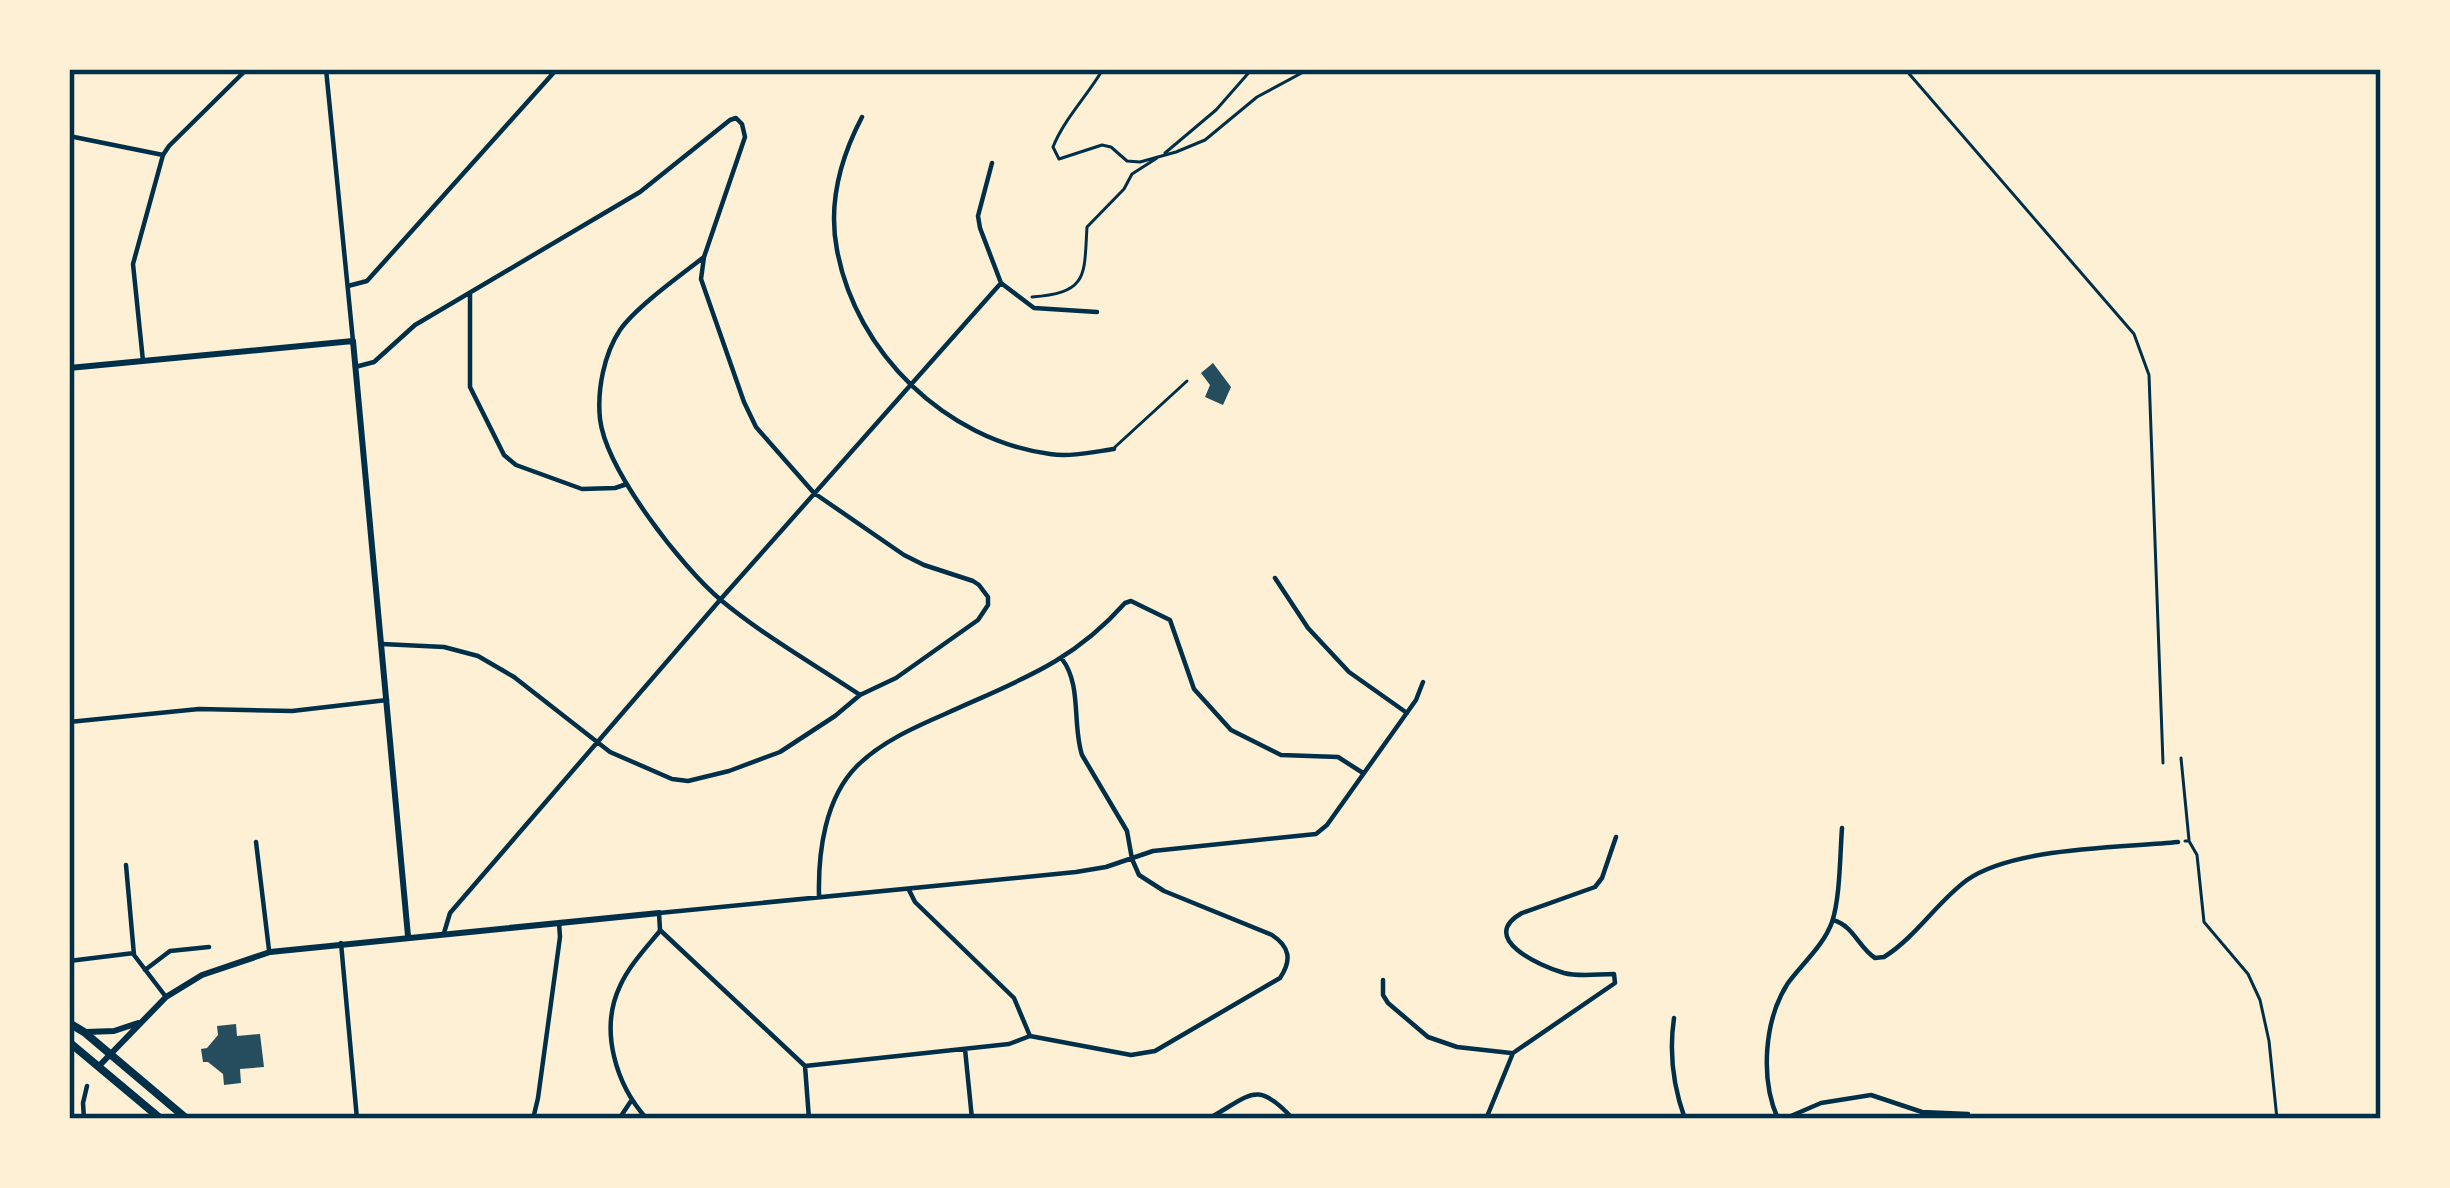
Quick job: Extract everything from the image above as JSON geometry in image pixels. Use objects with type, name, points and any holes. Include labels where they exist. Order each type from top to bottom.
[{"type":"main road","points":[[69,1023],[187,1119]]},
{"type":"main road","points":[[69,1042],[161,1119]]},
{"type":"street","points":[[143,361],[133,264],[163,155],[247,69]]},
{"type":"street","points":[[326,69],[408,936]]},
{"type":"street","points":[[348,286],[367,281],[556,69]]},
{"type":"street","points":[[862,117],[844,157],[834,216],[847,286],[881,354],[945,412],[1007,444],[1055,455],[1114,448]]},
{"type":"street","points":[[355,367],[374,362],[416,325],[640,192],[736,118],[745,137],[704,257],[701,279],[756,427],[814,493],[904,555],[973,581],[988,597],[978,620],[780,752],[688,781],[610,752],[544,698],[478,656],[444,647],[382,644]]},
{"type":"street","points":[[69,136],[163,155]]},
{"type":"street","points":[[992,163],[979,216],[1001,283],[1034,308],[1097,312]]},
{"type":"street","points":[[704,257],[620,330],[599,391],[600,423],[642,509],[720,600],[860,695]]},
{"type":"street","points":[[444,934],[450,913],[1001,283]]},
{"type":"street","points":[[470,294],[470,387],[504,455],[516,465],[582,489],[628,484]]},
{"type":"street","points":[[69,368],[353,341]]},
{"type":"street","points":[[1275,578],[1308,628],[1349,672],[1407,713]]},
{"type":"street","points":[[819,896],[828,813],[859,764],[920,725],[1062,659],[1089,641],[1125,603],[1136,602],[1170,620],[1194,689],[1232,730],[1281,755],[1338,758],[1364,773]]},
{"type":"street","points":[[805,1066],[1009,1044],[1030,1036],[1131,1055],[1155,1051],[1280,978],[1287,968],[1284,943],[1272,935],[1164,891],[1139,875],[1127,831],[1078,744],[1072,677],[1062,659]]},
{"type":"street","points":[[98,1066],[166,997],[202,975],[270,952],[1076,872],[1153,851],[1316,834],[1328,825],[1407,713],[1423,682]]},
{"type":"street","points":[[69,722],[199,709],[292,711],[387,700]]},
{"type":"street","points":[[1842,828],[1833,920],[1788,984],[1772,1019],[1767,1076],[1770,1102],[1781,1119],[1821,1103],[1871,1095],[1922,1112],[1968,1114]]},
{"type":"street","points":[[1486,1119],[1514,1053],[1615,983],[1614,974],[1569,975],[1514,950],[1507,928],[1522,913],[1595,887],[1616,837]]},
{"type":"street","points":[[256,842],[270,952]]},
{"type":"street","points":[[1833,920],[1856,935],[1868,954],[1884,957],[1955,889],[1992,866],[2021,857],[2179,842]]},
{"type":"street","points":[[126,865],[134,953],[166,997]]},
{"type":"street","points":[[909,889],[915,902],[1014,998],[1030,1036]]},
{"type":"street","points":[[646,1119],[631,1101],[613,1055],[611,1020],[619,987],[660,930],[659,914]]},
{"type":"street","points":[[532,1119],[560,922]]},
{"type":"street","points":[[660,930],[805,1066],[809,1119]]},
{"type":"street","points":[[341,943],[357,1119]]},
{"type":"street","points":[[146,970],[170,951],[209,946]]},
{"type":"street","points":[[69,961],[134,953]]},
{"type":"street","points":[[1383,980],[1388,1003],[1428,1037],[1457,1047],[1514,1053]]},
{"type":"street","points":[[1674,1018],[1673,1072],[1685,1119]]},
{"type":"street","points":[[84,1032],[141,1022]]},
{"type":"street","points":[[965,1048],[972,1119]]},
{"type":"street","points":[[85,1119],[86,1086]]},
{"type":"street","points":[[1208,1119],[1263,1093],[1293,1119]]},
{"type":"street","points":[[619,1119],[631,1101]]},
{"type":"lane","points":[[1114,448],[1187,381]]},
{"type":"path","points":[[1103,69],[1058,134],[1053,147],[1059,159],[1102,145],[1127,161],[1161,156],[1205,140],[1257,97],[1309,69]]},
{"type":"path","points":[[1019,298],[1059,295],[1075,285],[1085,273],[1087,227],[1124,189],[1132,174],[1216,110],[1252,69]]},
{"type":"path","points":[[1905,69],[2134,334],[2149,375],[2163,763]]},
{"type":"path","points":[[2181,758],[2189,841],[2198,855],[2204,922],[2248,974],[2260,1000],[2270,1041],[2277,1119]]},
{"type":"path","points":[[2179,842],[2189,841]]},
{"type":"building","points":[[1213,363],[1231,387],[1223,405],[1205,397],[1210,385],[1201,373]]},
{"type":"building","points":[[236,1024],[237,1036],[260,1034],[264,1067],[240,1069],[241,1083],[224,1085],[223,1074],[203,1062],[201,1049],[218,1035],[217,1026]]}]
